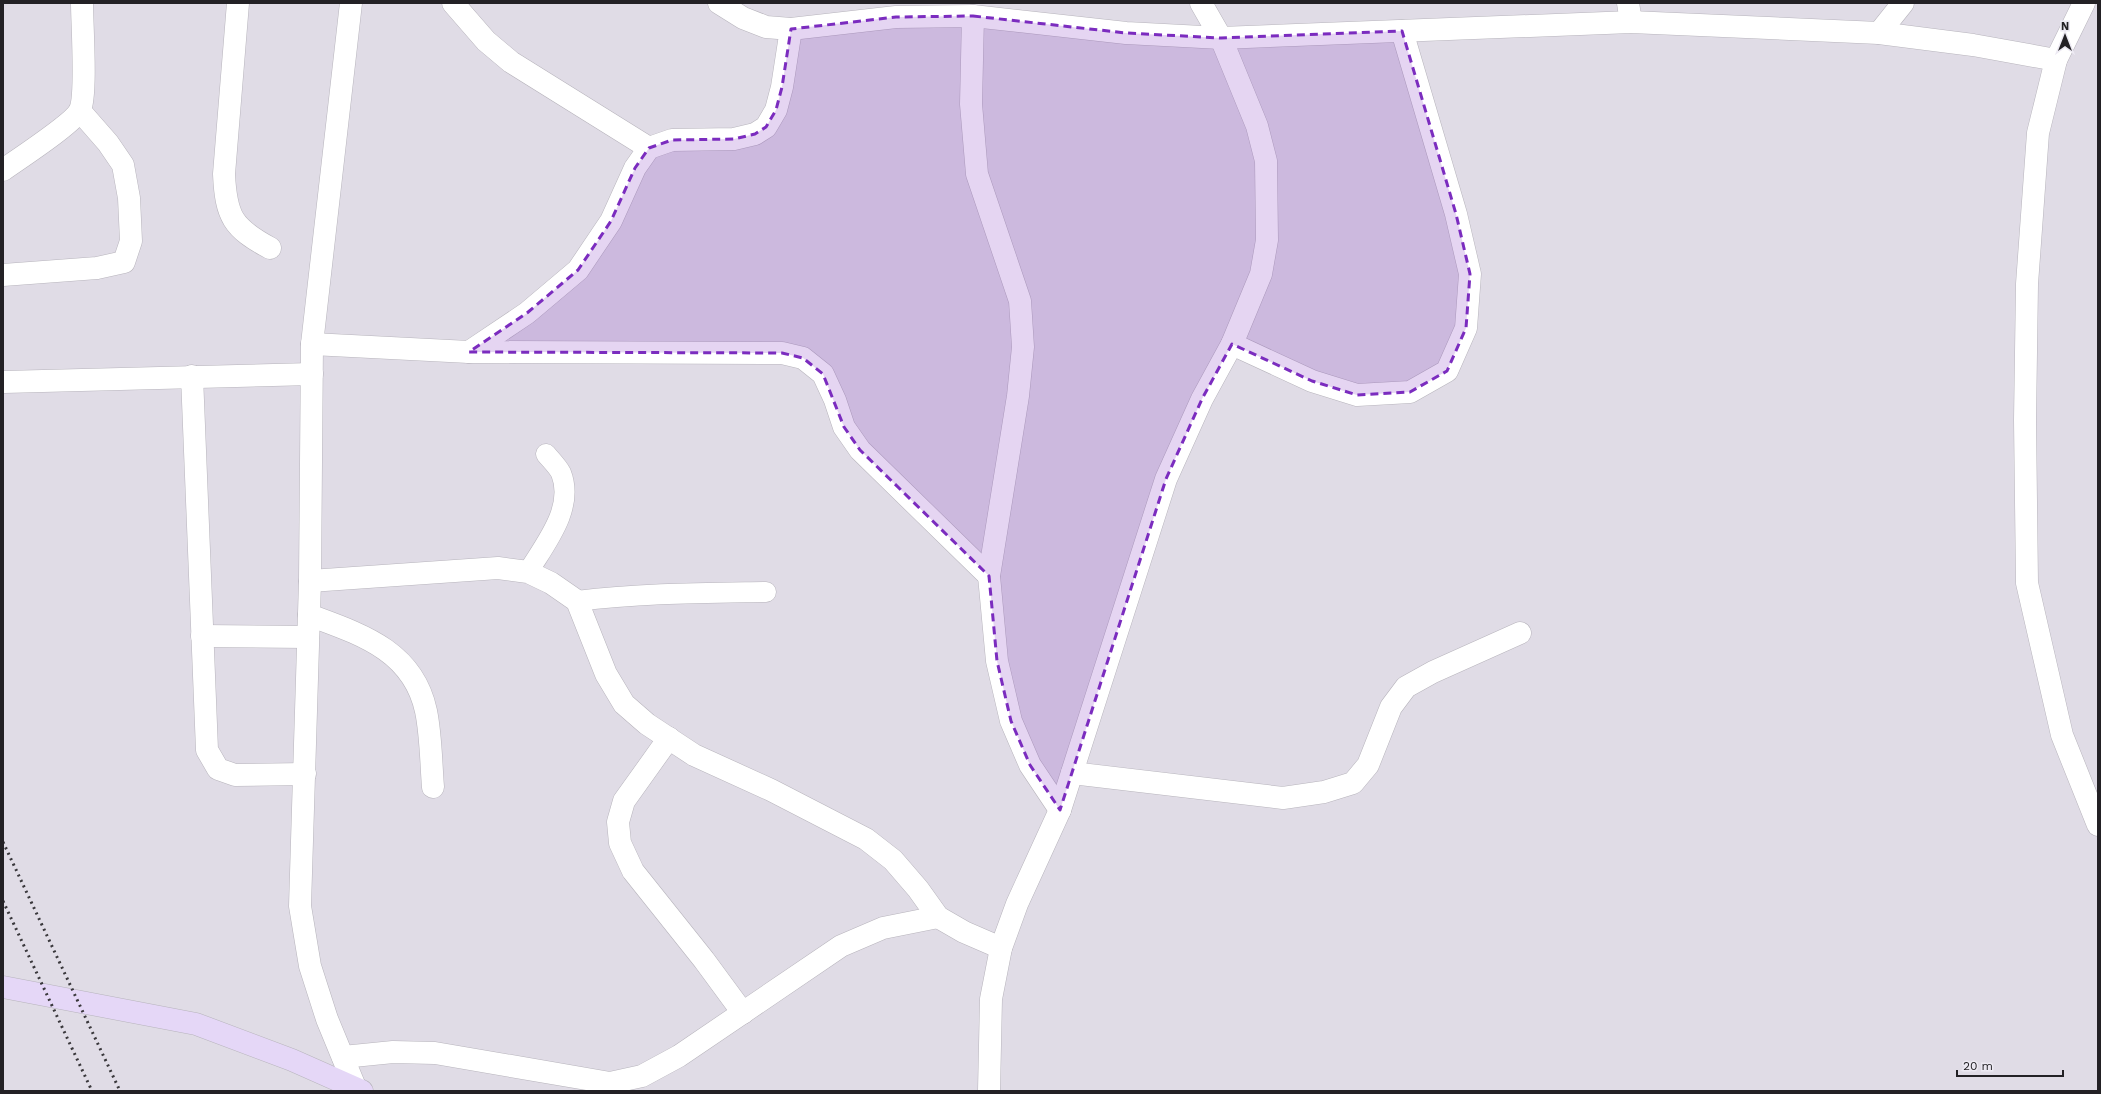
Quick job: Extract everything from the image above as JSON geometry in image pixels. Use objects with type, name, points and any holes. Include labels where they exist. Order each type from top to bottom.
[{"type":"street","points":[[3,170],[64,126],[80,111],[83,95],[82,3]]},
{"type":"street","points":[[238,3],[224,174],[225,196],[231,217],[248,236],[270,248]]},
{"type":"street","points":[[351,3],[312,344],[310,581],[300,906],[310,966],[327,1019],[358,1089]]},
{"type":"street","points":[[453,3],[486,41],[511,62],[649,148]]},
{"type":"street","points":[[719,3],[749,20],[766,26],[791,29],[896,17],[973,16],[1126,33],[1221,38],[1402,31],[1630,12],[1879,33],[1973,45],[2056,60]]},
{"type":"street","points":[[989,1091],[991,999],[1000,948],[1017,904],[1060,810],[1166,479],[1202,399],[1232,344],[1261,274],[1267,240],[1266,168],[1257,126],[1221,38],[1201,3]]},
{"type":"street","points":[[1879,33],[1902,3]]},
{"type":"street","points":[[2084,3],[2056,60],[2038,132],[2027,284],[2025,420],[2027,584],[2062,735],[2098,825]]},
{"type":"street","points":[[973,16],[971,104],[977,174],[1020,302],[1023,347],[1018,396],[989,576],[997,661],[1011,721],[1030,765],[1060,810]]},
{"type":"street","points":[[470,352],[527,313],[578,270],[612,221],[635,168],[649,148],[672,140],[734,139],[755,134],[766,127],[776,110],[782,87],[791,29]]},
{"type":"street","points":[[1232,344],[1312,381],[1357,395],[1410,392],[1447,371],[1466,328],[1470,274],[1456,214],[1402,31]]},
{"type":"street","points":[[3,274],[97,268],[124,262],[131,241],[129,198],[123,165],[108,142],[80,111]]},
{"type":"street","points":[[312,344],[470,352],[782,353],[803,358],[823,374],[835,400],[844,427],[860,450],[989,576]]},
{"type":"street","points":[[4,382],[312,374]]},
{"type":"street","points":[[192,376],[207,750],[218,769],[236,775],[305,774]]},
{"type":"street","points":[[310,581],[498,568],[528,572],[551,583],[577,601],[603,668],[624,704],[647,724],[694,755],[771,790],[866,839],[893,860],[918,889],[938,917],[1000,948]]},
{"type":"street","points":[[309,615],[352,631],[379,644],[402,662],[417,682],[426,711],[433,787]]},
{"type":"street","points":[[1072,773],[1284,798],[1324,792],[1353,783],[1368,765],[1391,706],[1406,687],[1432,672],[1520,633]]},
{"type":"street","points":[[202,636],[308,637]]},
{"type":"street","points":[[669,738],[624,801],[618,822],[620,842],[633,871],[704,960],[743,1013]]},
{"type":"street","points":[[343,1057],[393,1052],[435,1053],[610,1083],[642,1076],[680,1056],[841,946],[883,928],[938,917]]},
{"type":"street","points":[[3,987],[196,1024],[292,1060],[358,1089]]},
{"type":"lane","points":[[528,572],[550,536],[562,510],[566,489],[561,472],[546,454]]},
{"type":"lane","points":[[577,601],[621,595],[766,592]]},
{"type":"highlighted area","points":[[973,16],[1126,33],[1221,38],[1402,31],[1456,214],[1470,274],[1466,328],[1447,371],[1410,392],[1357,395],[1312,381],[1232,344],[1202,399],[1166,479],[1060,810],[1030,765],[1011,721],[997,661],[989,576],[860,450],[844,427],[823,374],[803,358],[782,353],[469,352],[527,313],[578,270],[611,221],[635,168],[649,148],[672,140],[734,139],[755,134],[766,127],[776,110],[782,87],[791,29],[896,17]]},
{"type":"railway","points":[[3,842],[120,1091]]},
{"type":"railway","points":[[3,901],[92,1091]]}]
